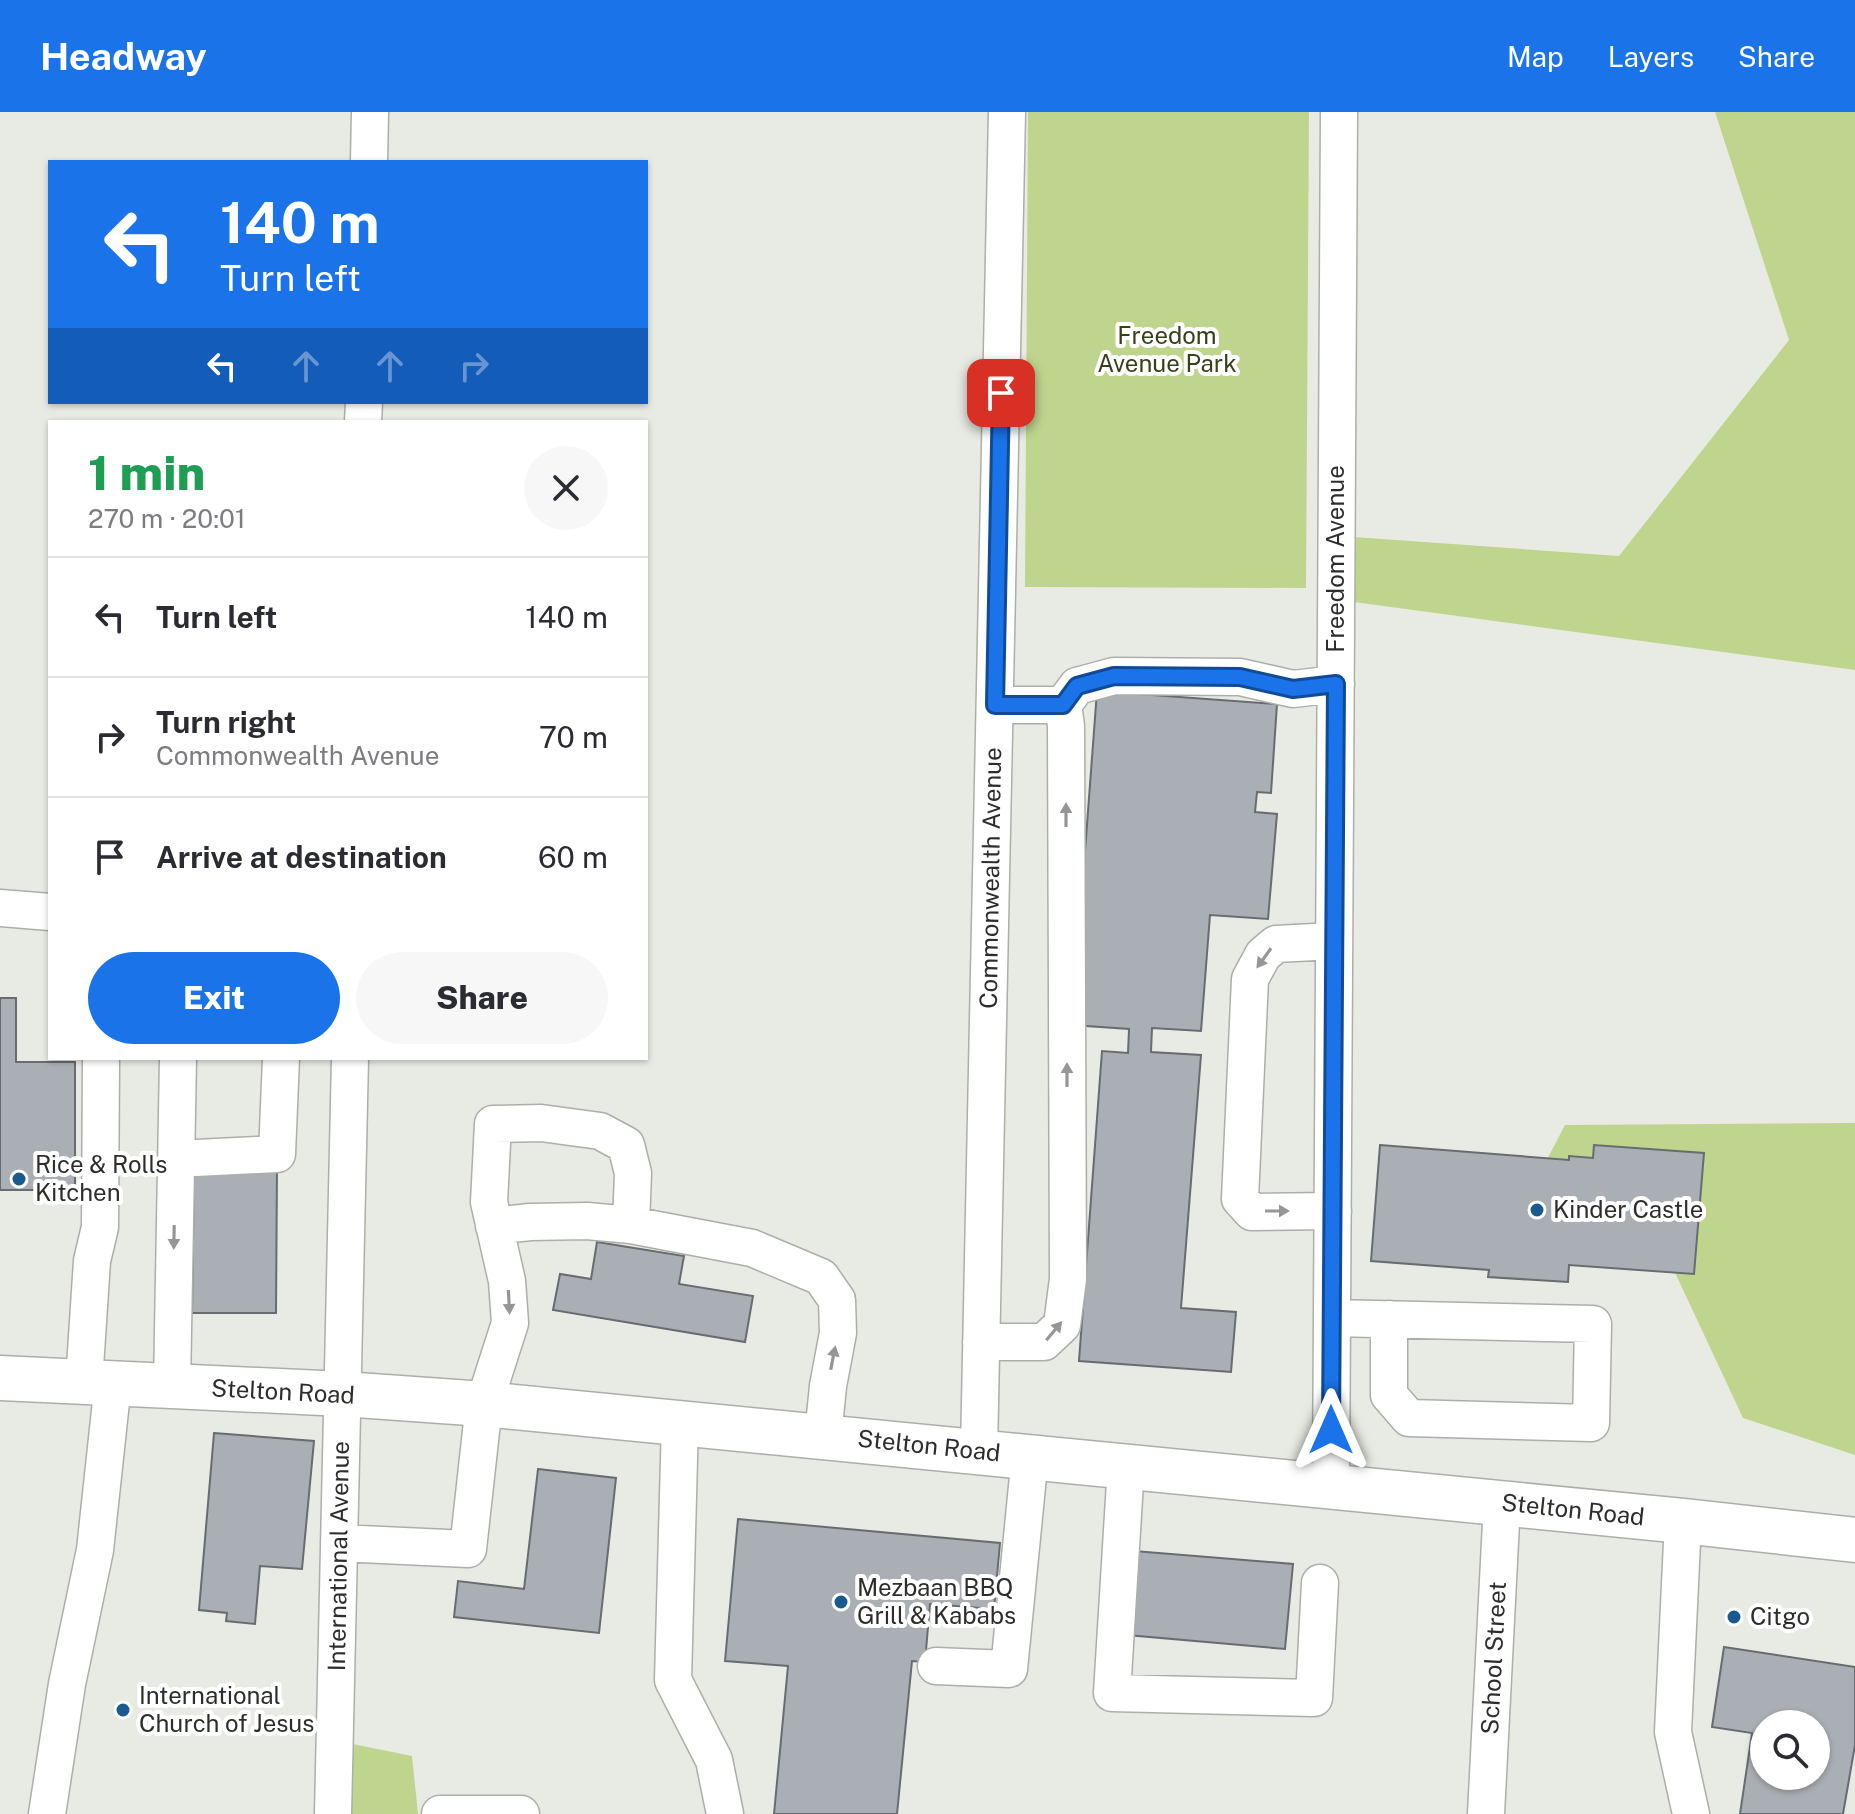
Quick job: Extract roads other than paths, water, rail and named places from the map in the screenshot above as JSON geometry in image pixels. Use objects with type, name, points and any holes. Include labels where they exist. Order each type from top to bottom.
[{"type":"main road","name":"Stelton Road","points":[[0,1378],[343,1394],[484,1404],[1855,1540]]},
{"type":"street","points":[[369,160],[370,112]]},
{"type":"street","name":"Commonwealth Avenue","points":[[979,1451],[1007,112]]},
{"type":"street","name":"Freedom Avenue","points":[[1331,1486],[1339,112]]},
{"type":"street","points":[[981,1342],[1044,1342],[1062,1325],[1068,1279],[1066,742],[1063,705],[1077,686],[1114,676],[1240,677],[1293,689],[1336,684]]},
{"type":"street","points":[[995,705],[1063,705]]},
{"type":"street","points":[[0,908],[48,912]]},
{"type":"street","points":[[1333,1211],[1252,1212],[1240,1199],[1250,979],[1263,955],[1276,944],[1334,941]]},
{"type":"street","points":[[47,1814],[67,1684],[95,1550],[99,1382],[92,1261],[100,1227],[101,1060]]},
{"type":"street","points":[[172,1386],[178,1060]]},
{"type":"street","points":[[176,1159],[277,1154],[281,1060]]},
{"type":"street","name":"International Avenue","points":[[333,1814],[350,1060]]},
{"type":"street","points":[[339,1543],[468,1549],[484,1404],[510,1323],[507,1281],[489,1202],[493,1124],[541,1123],[600,1131],[626,1145],[633,1173],[631,1225]]},
{"type":"street","points":[[494,1226],[587,1221],[631,1225],[752,1248],[821,1277],[837,1300],[838,1333],[823,1436]]},
{"type":"street","points":[[1332,1318],[1389,1319],[1593,1324],[1591,1423],[1409,1418],[1389,1395],[1389,1319]]},
{"type":"street","points":[[680,1423],[673,1680],[714,1760],[725,1814]]},
{"type":"street","points":[[936,1666],[1009,1669],[1030,1456]]},
{"type":"street","points":[[1126,1466],[1112,1693],[1314,1698],[1320,1583]]},
{"type":"street","name":"School Street","points":[[1486,1814],[1502,1503]]},
{"type":"street","points":[[1683,1521],[1673,1732],[1691,1814]]},
{"type":"street","points":[[440,1814],[521,1814]]},
{"type":"place","name":"Rice & Rolls Kitchen","points":[[19,1179]]},
{"type":"place","name":"Kinder Castle","points":[[1537,1210]]},
{"type":"place","name":"Mezbaan BBQ Grill & Kababs","points":[[841,1602]]},
{"type":"place","name":"Citgo","points":[[1734,1617]]},
{"type":"place","name":"International Church of Jesus","points":[[123,1710]]},
{"type":"park label","name":"Freedom Avenue Park","points":[[1167,350]]}]
